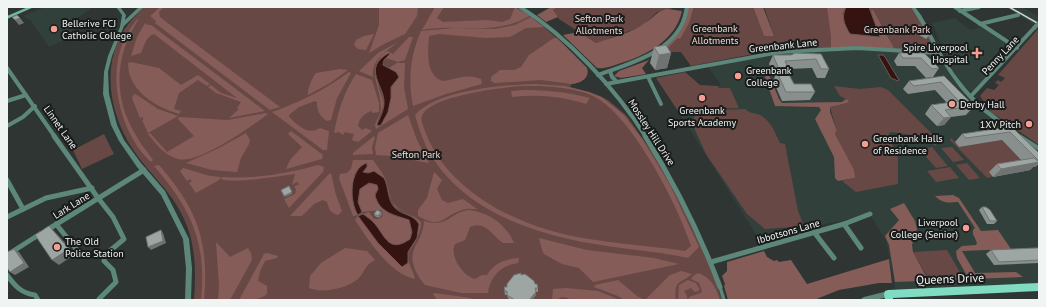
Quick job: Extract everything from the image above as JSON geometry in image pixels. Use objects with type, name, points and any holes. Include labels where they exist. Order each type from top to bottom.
[{"type":"main road","points":[[7,18],[32,7]]},
{"type":"main road","name":"Queens Drive","points":[[889,297],[1039,288]]},
{"type":"street","points":[[118,7],[124,15],[122,27],[110,56],[106,72],[106,94],[114,125],[119,136],[163,193],[186,239],[189,268],[188,300]]},
{"type":"street","points":[[122,27],[142,7]]},
{"type":"street","name":"Mossley Hill Drive","points":[[520,7],[557,34],[598,75],[631,113],[681,195],[711,262],[724,300]]},
{"type":"street","points":[[598,75],[651,55],[666,44],[679,30],[687,7]]},
{"type":"street","points":[[913,7],[921,18],[953,76],[996,119],[1039,150]]},
{"type":"street","points":[[955,7],[1017,48]]},
{"type":"street","points":[[960,11],[979,7]]},
{"type":"street","points":[[980,24],[1018,15]]},
{"type":"street","name":"Penny Lane","points":[[972,96],[1039,24]]},
{"type":"street","name":"Greenbank Lane","points":[[606,84],[757,55],[804,49],[858,48],[939,53]]},
{"type":"street","name":"Linnet Lane","points":[[7,68],[98,198],[114,217],[124,239],[105,255],[104,261],[113,270],[116,282],[110,290],[99,299]]},
{"type":"street","points":[[610,70],[612,77],[616,81]]},
{"type":"street","points":[[649,79],[661,104]]},
{"type":"street","points":[[7,101],[26,95]]},
{"type":"street","points":[[7,126],[23,117],[35,106]]},
{"type":"street","name":"Lark Lane","points":[[7,255],[144,170]]},
{"type":"street","points":[[7,180],[23,209]]},
{"type":"street","points":[[7,217],[46,198],[92,188]]},
{"type":"street","name":"Ibbotsons Lane","points":[[711,262],[844,224],[870,214]]},
{"type":"street","points":[[56,224],[77,250]]},
{"type":"street","points":[[844,224],[862,248]]},
{"type":"street","points":[[814,232],[834,258]]},
{"type":"street","points":[[7,275],[16,287],[24,294],[34,296],[38,300]]},
{"type":"street","name":"Queens Drive","points":[[864,300],[889,297]]},
{"type":"shaded area","name":"Bellerive FCJ Catholic College","points":[[45,7],[93,7],[71,23],[73,36],[49,47],[31,21],[23,16]]},
{"type":"shaded area","points":[[846,7],[869,7],[880,37],[850,34],[844,20]]},
{"type":"shaded area","points":[[1006,7],[1022,7],[1039,17],[1039,28]]},
{"type":"shaded area","name":"Spire Liverpool Hospital","points":[[955,18],[970,30],[981,27],[1014,49],[973,91],[969,90],[962,84],[952,69],[932,23]]},
{"type":"shaded area","name":"Greenbank Halls of Residence","points":[[857,48],[939,53],[953,76],[988,113],[1039,149],[1039,287],[896,293],[886,240],[870,215],[811,227],[762,244],[678,111],[739,108],[730,88],[719,88],[718,86],[721,85],[708,67],[757,55]]},
{"type":"shaded area","points":[[389,53],[390,54],[384,60],[383,65],[396,72],[399,77],[391,87],[391,98],[388,112],[381,125],[378,126],[377,124],[383,111],[384,103],[375,71],[381,59]]},
{"type":"shaded area","points":[[878,55],[883,55],[885,57],[899,80],[898,81],[891,78]]},
{"type":"shaded area","points":[[367,163],[367,167],[363,172],[368,173],[374,171],[384,178],[392,205],[398,210],[414,218],[419,224],[417,238],[408,252],[408,263],[402,267],[378,243],[358,216],[363,214],[368,217],[388,242],[397,245],[410,239],[412,232],[409,220],[393,215],[384,210],[377,201],[375,195],[378,189],[377,185],[369,183],[360,189],[358,202],[362,212],[358,215],[355,209],[352,194],[354,178],[361,166]]},
{"type":"green space","name":"Sefton Park","points":[[144,7],[515,7],[544,27],[587,68],[588,72],[586,77],[579,82],[572,84],[570,87],[589,92],[608,100],[627,116],[678,190],[706,254],[722,300],[194,300],[194,259],[188,229],[173,200],[138,157],[124,135],[118,120],[111,90],[112,59],[117,44],[126,27]]},
{"type":"green space","points":[[160,7],[164,7],[159,12],[160,17],[280,107],[270,110],[155,23],[156,21],[150,16]]},
{"type":"green space","points":[[379,7],[418,7],[417,16],[405,34],[369,53],[379,25]]},
{"type":"green space","points":[[435,7],[444,7],[437,18],[443,22],[487,20],[502,22],[510,19],[515,7],[530,16],[516,22],[489,28],[437,28],[422,30]]},
{"type":"green space","points":[[551,7],[558,7],[553,10],[558,17],[546,22],[537,15]]},
{"type":"green space","name":"Sefton Park Allotments","points":[[558,7],[673,8],[657,12],[645,24],[638,28],[596,43],[559,19],[553,10]]},
{"type":"green space","points":[[686,7],[694,7],[689,23],[680,39],[678,38],[668,48],[655,56],[679,30]]},
{"type":"green space","name":"Greenbank Park","points":[[694,7],[753,7],[764,36],[774,36],[764,7],[913,7],[939,53],[858,48],[780,52],[780,49],[691,66],[681,52],[668,52],[666,49],[683,31],[690,19]]},
{"type":"green space","points":[[753,7],[763,7],[774,36],[764,36]]},
{"type":"green space","points":[[827,7],[846,7],[842,14],[879,36],[871,11],[873,10],[895,50],[831,49],[831,36]]},
{"type":"green space","points":[[668,9],[682,11],[679,21],[668,37],[652,50],[643,55],[608,67],[597,68],[563,35],[579,32],[596,43],[634,30],[658,13]]},
{"type":"green space","points":[[531,17],[544,27],[526,28],[510,37],[486,38],[439,34],[429,36],[428,55],[430,68],[437,78],[443,81],[471,76],[481,79],[482,84],[446,94],[413,106],[410,77],[414,50],[421,31],[454,28],[495,29],[515,25]]},
{"type":"green space","points":[[137,19],[138,20],[124,49],[121,64],[120,93],[129,123],[153,160],[151,162],[141,152],[126,126],[121,111],[116,80],[117,65],[121,47],[129,30]]},
{"type":"green space","points":[[145,23],[151,25],[265,111],[229,118],[239,109],[237,108],[241,102],[216,93],[208,87],[211,85],[221,93],[237,98],[154,34],[147,39],[141,53],[131,56],[137,37]]},
{"type":"green space","points":[[1039,28],[1039,145],[991,112],[980,96],[987,88],[994,90],[999,85],[995,83],[998,80],[1001,82],[1005,78],[998,75]]},
{"type":"green space","points":[[374,34],[366,50],[358,49],[354,45],[356,40],[364,36]]},
{"type":"green space","points":[[409,37],[413,37],[405,60],[398,62],[386,58],[390,54],[387,54],[381,59],[376,68],[379,89],[384,103],[377,124],[378,126],[381,125],[387,114],[391,87],[399,77],[389,68],[397,63],[405,63],[404,87],[408,109],[376,129],[375,125],[380,114],[381,107],[375,78],[376,64],[380,57],[387,51],[393,54]]},
{"type":"green space","points":[[554,38],[557,38],[587,68],[588,72],[584,79],[572,84],[541,80],[495,83],[491,81],[491,77],[500,70],[514,70],[521,67],[529,55]]},
{"type":"green space","points":[[398,42],[380,56],[374,65],[373,77],[359,71],[378,53]]},
{"type":"green space","points":[[649,60],[642,68],[646,74],[621,78],[614,76],[619,71]]},
{"type":"green space","points":[[131,62],[159,68],[181,85],[198,75],[210,84],[207,86],[198,80],[179,93],[174,109],[181,111],[179,114],[161,107],[138,90],[129,73],[128,63]]},
{"type":"green space","points":[[340,69],[348,70],[330,83],[308,95],[310,84],[316,73]]},
{"type":"green space","points":[[349,72],[351,73],[337,98],[331,120],[327,121],[320,115],[317,102],[315,101],[299,107],[289,115],[289,117],[296,123],[307,130],[311,131],[320,128],[329,131],[327,150],[323,150],[272,112],[312,95]]},
{"type":"green space","name":"Greenbank Sports Academy","points":[[685,72],[700,85],[730,88],[739,108],[678,111],[656,78]]},
{"type":"green space","points":[[356,74],[372,80],[379,103],[379,112],[373,113],[371,111],[364,115],[359,121],[358,126],[362,130],[366,128],[372,131],[358,142],[352,140],[354,134],[345,132],[343,135],[339,132],[334,133],[342,102]]},
{"type":"green space","points":[[766,75],[769,75],[782,103],[842,102],[846,99],[849,101],[847,103],[830,107],[830,112],[837,131],[835,133],[836,136],[854,170],[855,178],[838,181],[835,178],[834,157],[815,119],[821,110],[819,107],[775,106],[765,77]]},
{"type":"green space","points":[[535,84],[565,86],[589,92],[602,97],[624,115],[643,140],[670,185],[699,247],[688,258],[583,242],[533,229],[509,220],[487,208],[466,194],[448,177],[432,157],[422,136],[415,115],[425,107],[454,94],[471,90]],"holes":[[[520,86],[558,87],[586,93],[595,97],[609,107],[624,123],[652,164],[676,209],[691,246],[685,251],[586,239],[547,230],[512,216],[497,208],[468,189],[455,177],[443,164],[434,150],[422,124],[423,114],[429,108],[440,102],[453,98],[468,94]]]},
{"type":"green space","points":[[834,86],[860,89],[881,87],[888,90],[936,138],[936,146],[929,142],[921,142],[911,135],[891,132],[888,135],[898,158],[898,184],[856,192],[842,181],[855,178],[835,133],[837,131],[830,107],[847,103],[846,99],[840,96]]},
{"type":"green space","points":[[540,90],[573,94],[590,98],[586,104],[549,96],[512,97],[511,91]]},
{"type":"green space","points":[[134,94],[158,109],[178,116],[148,133],[142,120],[143,117],[140,118],[132,98]]},
{"type":"green space","points":[[745,109],[749,112],[764,117],[772,127],[780,143],[785,144],[798,211],[804,226],[765,229],[747,214],[706,154],[695,130],[693,119],[699,111]]},
{"type":"green space","points":[[266,113],[268,114],[250,127],[211,151],[187,159],[178,159],[169,155],[161,149],[148,134],[150,133],[167,152],[194,136],[178,119],[179,117],[228,120]]},
{"type":"green space","points":[[408,115],[417,140],[429,163],[394,156],[376,155],[375,147],[378,133]]},
{"type":"green space","points":[[291,131],[323,155],[322,159],[286,169],[290,160],[302,147],[288,134]]},
{"type":"green space","points":[[246,133],[250,140],[241,158],[237,172],[212,170],[186,163],[219,148]]},
{"type":"green space","points":[[104,134],[114,154],[82,169],[73,150]]},
{"type":"green space","points":[[374,136],[375,138],[372,147],[373,154],[353,155],[353,153]]},
{"type":"green space","points":[[951,138],[959,147],[1002,140],[1027,166],[987,178],[950,140]]},
{"type":"green space","points":[[932,147],[948,166],[936,168],[920,150]]},
{"type":"green space","points":[[952,147],[964,160],[953,162],[941,148]]},
{"type":"green space","points":[[353,160],[373,160],[385,178],[391,199],[372,172],[363,172],[364,169],[367,168],[361,166],[354,178],[352,194],[354,206],[358,215],[353,216],[339,178],[340,174],[347,173],[351,169]]},
{"type":"green space","points":[[967,163],[980,178],[969,180],[956,165]]},
{"type":"green space","points":[[159,165],[183,197],[192,212],[198,227],[205,260],[204,300],[201,300],[201,261],[199,243],[194,227],[178,197],[154,166]]},
{"type":"green space","points":[[318,165],[324,167],[323,172],[289,208],[284,199],[295,194],[296,189],[294,187],[299,184],[297,182],[292,185],[295,174],[235,181],[221,179],[222,177],[270,175]]},
{"type":"green space","points":[[950,167],[959,178],[936,182],[927,171]]},
{"type":"green space","points":[[183,168],[210,176],[221,177],[219,180],[196,193],[189,183],[192,181],[190,179],[187,181],[180,171]]},
{"type":"green space","points":[[434,172],[442,180],[437,189],[442,200],[448,203],[463,199],[477,209],[464,209],[438,222],[426,220],[418,216],[418,210],[427,198]]},
{"type":"green space","points":[[331,173],[336,195],[342,211],[338,215],[333,213],[329,209],[327,202],[323,200],[314,204],[302,216],[290,216],[329,174]]},
{"type":"green space","points":[[372,183],[377,185],[378,189],[375,193],[384,210],[410,220],[412,233],[410,239],[407,241],[397,244],[389,242],[374,223],[363,214],[369,212],[374,219],[379,219],[382,217],[383,213],[381,210],[362,212],[359,207],[358,192],[364,186]]},
{"type":"green space","points":[[953,195],[959,198],[981,231],[998,230],[1011,249],[962,251],[975,273],[1016,272],[1023,277],[895,282],[889,245],[885,236],[899,220],[890,209],[904,203],[915,221],[917,229],[912,245],[913,252],[926,276],[966,274],[957,258],[956,251],[962,246],[976,245],[977,243],[973,234],[973,230],[975,228],[958,202],[945,202],[935,196]]},
{"type":"green space","points":[[469,210],[483,213],[496,220],[511,236],[514,243],[503,243],[485,227],[476,225],[470,227],[465,240],[455,244],[454,249],[456,260],[462,270],[470,277],[475,279],[482,275],[487,275],[493,267],[500,262],[519,258],[518,263],[506,266],[497,273],[491,282],[488,293],[461,293],[425,285],[416,272],[412,257],[413,251],[423,229],[424,221],[439,223]]},
{"type":"green space","points":[[411,215],[421,222],[417,237],[417,221]]},
{"type":"green space","points":[[358,216],[378,243],[400,265],[408,262],[408,258],[415,279],[397,271],[381,256],[355,220]]},
{"type":"green space","points":[[417,237],[416,241],[409,252],[412,245]]},
{"type":"green space","points":[[539,238],[587,250],[654,258],[679,264],[593,282],[579,268],[562,264],[544,254]]},
{"type":"green space","points":[[216,242],[230,257],[248,248],[251,253],[252,260],[230,300],[218,300],[219,285]]},
{"type":"green space","points":[[345,248],[367,251],[375,260],[367,266],[358,279],[348,285],[328,290],[314,290],[309,288],[310,276],[321,263]]},
{"type":"green space","points":[[947,250],[961,274],[927,276],[913,252]]},
{"type":"green space","points":[[764,251],[767,257],[774,261],[777,260],[779,262],[791,260],[807,284],[889,259],[892,283],[879,283],[839,290],[814,300],[728,300],[722,276],[727,271],[727,262]]},
{"type":"green space","points":[[267,253],[278,256],[277,258],[265,261],[260,271],[258,281],[267,286],[267,294],[257,299],[239,300],[264,254]]},
{"type":"green space","points":[[681,271],[692,274],[678,283],[676,289],[676,300],[645,300],[670,275]]},
{"type":"green space","points":[[698,273],[710,280],[717,291],[720,300],[688,300],[689,297],[701,293],[702,291],[699,283],[691,279]]},
{"type":"green space","points":[[618,280],[637,296],[645,300],[624,300],[618,296],[594,287],[595,285]]},
{"type":"green space","points":[[688,280],[696,283],[700,290],[693,293],[695,292],[691,288],[684,291],[687,296],[687,300],[678,300],[679,285]]},
{"type":"green space","points":[[566,288],[598,291],[620,300],[572,300],[564,297],[559,298],[558,300],[552,300],[553,289]]},
{"type":"green space","points":[[433,294],[471,298],[473,300],[437,300]]},
{"type":"building","points":[[17,15],[20,18],[15,20],[12,17]]},
{"type":"building","points":[[919,25],[931,33],[929,35],[917,28]]},
{"type":"building","points":[[666,45],[671,53],[659,55],[654,47]]},
{"type":"building","points":[[795,53],[821,54],[829,69],[821,69],[816,59],[785,61],[790,73],[788,73],[794,84],[811,84],[815,92],[786,92],[777,72],[780,72],[773,55],[791,55]]},
{"type":"building","points":[[899,53],[924,53],[939,68],[932,69],[921,58],[903,58]]},
{"type":"building","points":[[944,76],[974,106],[945,110],[951,117],[944,118],[931,105],[959,101],[941,82],[914,86],[909,81]]},
{"type":"building","points":[[1008,127],[1014,129],[1039,153],[1039,160],[1010,132],[966,138],[962,134]]},
{"type":"building","points":[[1034,158],[1039,162],[1001,169],[997,164]]},
{"type":"building","points":[[289,186],[292,192],[284,196],[281,190]]},
{"type":"building","points":[[982,207],[986,207],[990,210],[997,221],[990,221]]},
{"type":"building","points":[[377,210],[381,212],[378,216],[374,214]]},
{"type":"building","name":"The Old Police Station","points":[[49,226],[69,249],[52,260],[35,235]]},
{"type":"building","points":[[161,230],[163,241],[148,247],[146,237]]},
{"type":"building","points":[[1039,248],[1039,260],[999,262],[991,250]]},
{"type":"building","points":[[14,249],[24,263],[10,272],[7,268],[7,252]]},
{"type":"building","points":[[521,273],[521,275],[525,274],[534,281],[535,284],[537,284],[538,288],[535,288],[536,292],[529,300],[515,300],[507,295],[507,291],[505,291],[504,287],[507,287],[507,284],[514,275]]},
{"type":"railway","points":[[1009,7],[1039,24]]},
{"type":"place","name":"Bellerive FCJ Catholic College","points":[[54,29]]},
{"type":"place","name":"Spire Liverpool Hospital","points":[[977,53]]},
{"type":"place","name":"Greenbank College","points":[[738,76]]},
{"type":"place","name":"Greenbank Sports Academy","points":[[702,98]]},
{"type":"place","name":"Derby Hall","points":[[952,104]]},
{"type":"place","name":"1XV Pitch","points":[[1029,124]]},
{"type":"place","name":"Greenbank Halls of Residence","points":[[865,144]]},
{"type":"place","name":"Liverpool College (Senior)","points":[[966,228]]},
{"type":"place","name":"The Old Police Station","points":[[57,247]]},
{"type":"park label","name":"Greenbank Allotments","points":[[715,34]]}]
